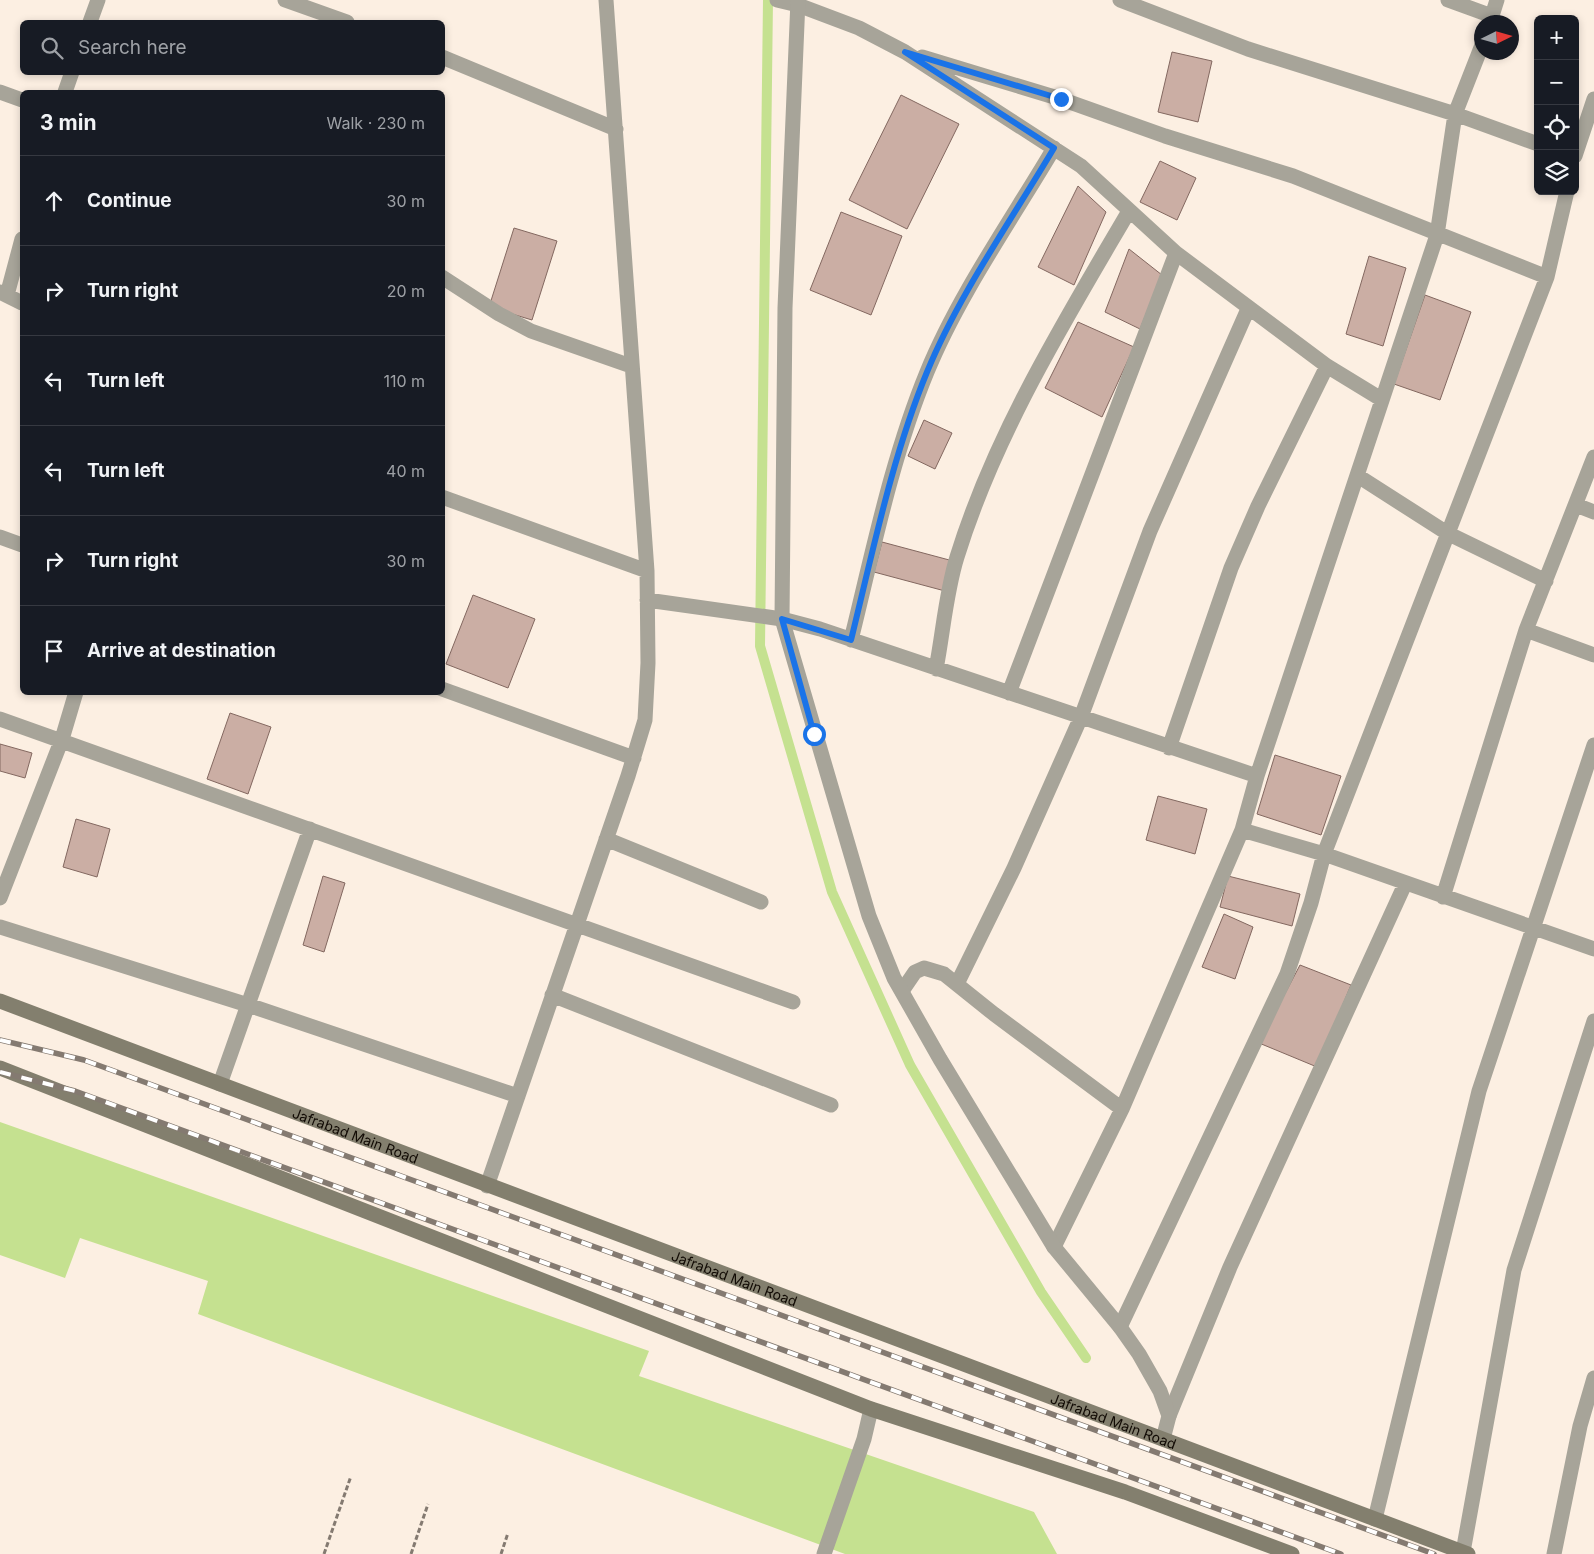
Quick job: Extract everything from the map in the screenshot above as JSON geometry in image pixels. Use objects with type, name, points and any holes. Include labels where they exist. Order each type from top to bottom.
[{"type":"main road","name":"Jafrabad Main Road","points":[[0,1001],[1465,1553]]},
{"type":"main road","points":[[0,1068],[871,1409],[1125,1492],[1292,1554]]},
{"type":"street","points":[[91,20],[98,0]]},
{"type":"street","points":[[285,0],[342,20]]},
{"type":"street","points":[[487,1186],[646,720],[648,663],[647,571],[606,0]]},
{"type":"street","points":[[1120,0],[1248,49],[1455,114],[1534,143]]},
{"type":"street","points":[[1448,0],[1482,15]]},
{"type":"street","points":[[1492,15],[1497,0]]},
{"type":"street","points":[[1169,1416],[1152,1376],[1120,1327],[1074,1274],[1054,1247],[940,1059],[902,991],[868,916],[775,618],[785,308],[790,2],[859,28],[905,52],[1081,166],[1176,253],[1248,309],[1327,366],[1381,399]]},
{"type":"street","points":[[905,52],[1061,99],[1165,136],[1293,176],[1437,235],[1547,277]]},
{"type":"street","points":[[445,58],[616,129]]},
{"type":"street","points":[[1054,1247],[1122,1109],[1242,830],[1257,776],[1437,235],[1455,114],[1476,60]]},
{"type":"street","points":[[66,90],[71,75]]},
{"type":"street","points":[[0,92],[20,99]]},
{"type":"street","points":[[1577,150],[1594,99]]},
{"type":"street","points":[[851,640],[880,523],[905,435],[927,371],[964,299],[1054,148]]},
{"type":"street","points":[[1120,1327],[1287,974],[1311,903],[1324,854],[1447,533],[1483,447],[1547,277],[1566,195]]},
{"type":"street","points":[[936,669],[956,559],[976,505],[1044,357],[1129,211]]},
{"type":"street","points":[[20,245],[3,293],[20,302]]},
{"type":"street","points":[[1009,693],[1176,253]]},
{"type":"street","points":[[445,279],[499,314],[530,331],[631,366]]},
{"type":"street","points":[[957,984],[1014,868],[1081,716],[1150,531],[1248,309]]},
{"type":"street","points":[[1169,748],[1231,568],[1258,506],[1327,366]]},
{"type":"street","points":[[1443,897],[1526,630],[1594,457]]},
{"type":"street","points":[[1358,476],[1447,533],[1546,581]]},
{"type":"street","points":[[445,498],[647,571]]},
{"type":"street","points":[[1576,505],[1594,512]]},
{"type":"street","points":[[0,537],[20,544]]},
{"type":"street","points":[[647,600],[775,618],[851,640],[1257,776]]},
{"type":"street","points":[[1526,630],[1594,655]]},
{"type":"street","points":[[445,690],[634,758]]},
{"type":"street","points":[[0,898],[62,739],[75,695]]},
{"type":"street","points":[[0,719],[62,739],[794,1002]]},
{"type":"street","points":[[1375,1519],[1479,1091],[1594,745]]},
{"type":"street","points":[[220,1084],[310,829]]},
{"type":"street","points":[[1242,830],[1324,854],[1594,949]]},
{"type":"street","points":[[606,839],[761,902]]},
{"type":"street","points":[[1163,1439],[1169,1416],[1230,1267],[1405,884]]},
{"type":"street","points":[[0,927],[248,1005],[518,1096]]},
{"type":"street","points":[[902,991],[915,972],[924,968],[944,974],[1122,1109]]},
{"type":"street","points":[[552,996],[831,1105]]},
{"type":"street","points":[[1465,1553],[1514,1270],[1594,1021]]},
{"type":"street","points":[[1554,1554],[1580,1426],[1594,1378]]},
{"type":"street","points":[[824,1554],[864,1439],[871,1409]]},
{"type":"path","points":[[324,1554],[351,1476]]},
{"type":"path","points":[[411,1554],[428,1504]]},
{"type":"path","points":[[501,1554],[508,1533]]},
{"type":"shaded area","points":[[0,1122],[649,1351],[639,1376],[1034,1512],[1057,1554],[845,1554],[198,1314],[208,1281],[80,1238],[65,1278],[0,1255]]},
{"type":"building","points":[[1172,52],[1212,61],[1198,122],[1158,112]]},
{"type":"building","points":[[901,95],[959,124],[907,229],[849,200]]},
{"type":"building","points":[[1160,161],[1196,178],[1177,220],[1140,202]]},
{"type":"building","points":[[1078,186],[1106,212],[1074,285],[1038,267]]},
{"type":"building","points":[[841,212],[902,236],[871,315],[810,290]]},
{"type":"building","points":[[514,228],[557,241],[532,320],[489,307]]},
{"type":"building","points":[[1129,249],[1162,275],[1140,329],[1105,312]]},
{"type":"building","points":[[1369,256],[1406,268],[1383,346],[1346,334]]},
{"type":"building","points":[[1425,295],[1471,312],[1440,400],[1394,384]]},
{"type":"building","points":[[1078,322],[1134,347],[1102,417],[1045,388]]},
{"type":"building","points":[[924,420],[952,433],[935,469],[908,456]]},
{"type":"building","points":[[882,542],[953,561],[945,591],[874,572]]},
{"type":"building","points":[[473,595],[535,619],[508,688],[446,664]]},
{"type":"building","points":[[230,713],[271,727],[248,794],[207,779]]},
{"type":"building","points":[[0,744],[32,753],[25,778],[0,771]]},
{"type":"building","points":[[1275,755],[1341,776],[1321,835],[1257,814]]},
{"type":"building","points":[[1158,796],[1207,809],[1195,854],[1146,840]]},
{"type":"building","points":[[76,819],[110,829],[97,877],[63,867]]},
{"type":"building","points":[[323,876],[345,883],[324,952],[303,945]]},
{"type":"building","points":[[1228,876],[1300,894],[1292,926],[1220,907]]},
{"type":"building","points":[[1224,914],[1253,927],[1235,979],[1202,967]]},
{"type":"building","points":[[1300,965],[1351,985],[1317,1067],[1259,1043]]},
{"type":"waterway","points":[[768,0],[760,646],[832,892],[910,1065],[1041,1292],[1086,1358]]},
{"type":"railway","points":[[0,1040],[84,1060],[1434,1554]]},
{"type":"railway","points":[[0,1072],[75,1091],[1341,1554]]},
{"type":"route","points":[[814,734],[782,619],[851,640],[880,523],[905,435],[927,371],[964,299],[1054,148],[905,52],[1061,99]]}]
